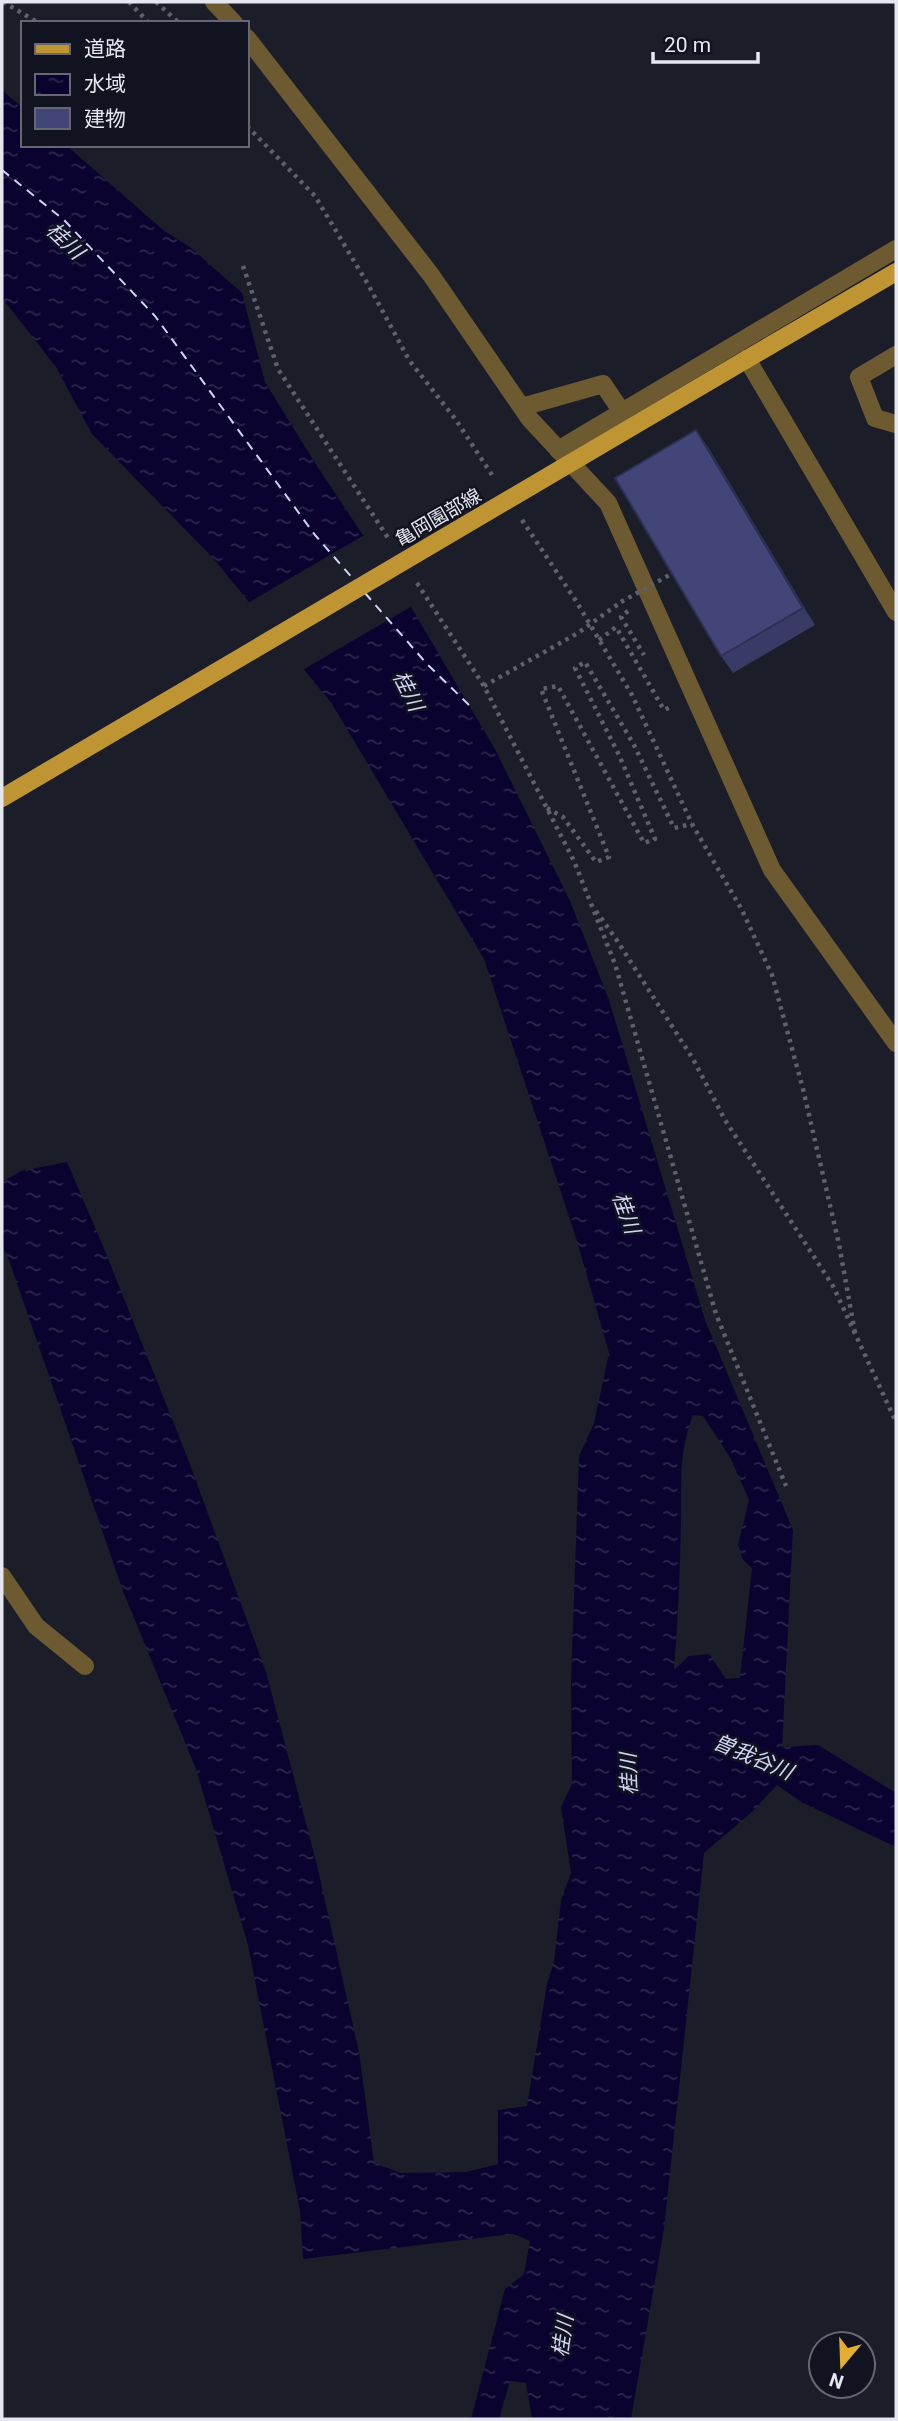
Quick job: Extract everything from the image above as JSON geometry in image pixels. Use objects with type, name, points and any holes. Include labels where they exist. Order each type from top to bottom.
[{"type":"main road","name":"亀岡園部線","points":[[2,798],[896,272]]},
{"type":"street","points":[[214,2],[232,21]]},
{"type":"street","points":[[248,39],[431,275],[522,407],[608,503],[772,870],[896,1042]]},
{"type":"street","points":[[558,450],[896,249]]},
{"type":"street","points":[[896,355],[859,377],[875,418],[896,424]]},
{"type":"street","points":[[747,359],[896,612]]},
{"type":"street","points":[[522,407],[603,384],[622,412]]},
{"type":"street","points":[[2,1576],[36,1626],[85,1666]]},
{"type":"path","points":[[4,2],[36,21]]},
{"type":"path","points":[[130,2],[147,21]]},
{"type":"path","points":[[156,2],[177,21]]},
{"type":"path","points":[[248,127],[315,196],[409,360],[456,420],[501,488]]},
{"type":"path","points":[[243,266],[278,369],[392,545]]},
{"type":"path","points":[[516,510],[632,695],[692,824],[741,910],[772,975],[803,1089],[839,1244],[855,1333]]},
{"type":"path","points":[[484,686],[673,573]]},
{"type":"path","points":[[415,580],[484,686],[574,861],[615,964],[716,1314],[786,1486]]},
{"type":"path","points":[[626,599],[631,608],[621,617],[648,661]]},
{"type":"path","points":[[599,640],[616,627],[664,710],[675,705],[668,694]]},
{"type":"path","points":[[546,807],[563,817],[596,862],[610,858],[541,689],[558,686],[643,843],[655,839],[619,755],[575,668],[585,662],[634,745],[674,828],[692,824]]},
{"type":"path","points":[[592,905],[617,939],[693,1059],[725,1120],[833,1286],[896,1422]]},
{"type":"water","points":[[2,90],[21,106],[21,147],[68,147],[163,230],[190,247],[242,293],[265,382],[414,612],[496,751],[570,901],[609,1000],[705,1320],[793,1530],[782,1747],[818,1745],[896,1793],[896,1847],[803,1803],[777,1785],[752,1812],[704,1853],[664,2229],[631,2419],[609,2416],[608,2419],[532,2419],[526,2383],[510,2381],[499,2419],[471,2419],[505,2289],[524,2274],[530,2241],[513,2234],[303,2259],[300,2211],[248,1945],[196,1769],[123,1591],[2,1245],[2,1182],[21,1171],[67,1162],[188,1459],[266,1672],[317,1865],[359,2052],[374,2163],[401,2173],[466,2172],[498,2164],[498,2110],[527,2106],[547,1984],[554,1962],[561,1900],[571,1873],[561,1807],[572,1784],[571,1682],[579,1456],[594,1423],[609,1353],[577,1241],[484,959],[332,704],[213,558],[92,434],[56,367],[2,298]],"holes":[[[693,1415],[703,1416],[731,1459],[749,1500],[738,1545],[743,1560],[752,1568],[740,1678],[726,1679],[709,1654],[689,1656],[674,1670],[681,1481],[685,1443]]]},
{"type":"pier","points":[[366,534],[414,605],[301,671],[246,604]]},
{"type":"building","points":[[696,430],[803,608],[721,656],[615,478]]},
{"type":"ferry route","points":[[2,170],[64,220],[155,316],[315,535],[355,581]]},
{"type":"ferry route","points":[[365,593],[427,664],[469,705]]},
{"type":"water label","name":"桂川","points":[[65,241]]},
{"type":"water label","name":"桂川","points":[[408,691]]},
{"type":"water label","name":"桂川","points":[[626,1213]]},
{"type":"water label","name":"曽我谷川","points":[[753,1757]]},
{"type":"water label","name":"桂川","points":[[629,1774]]},
{"type":"water label","name":"桂川","points":[[563,2336]]}]
